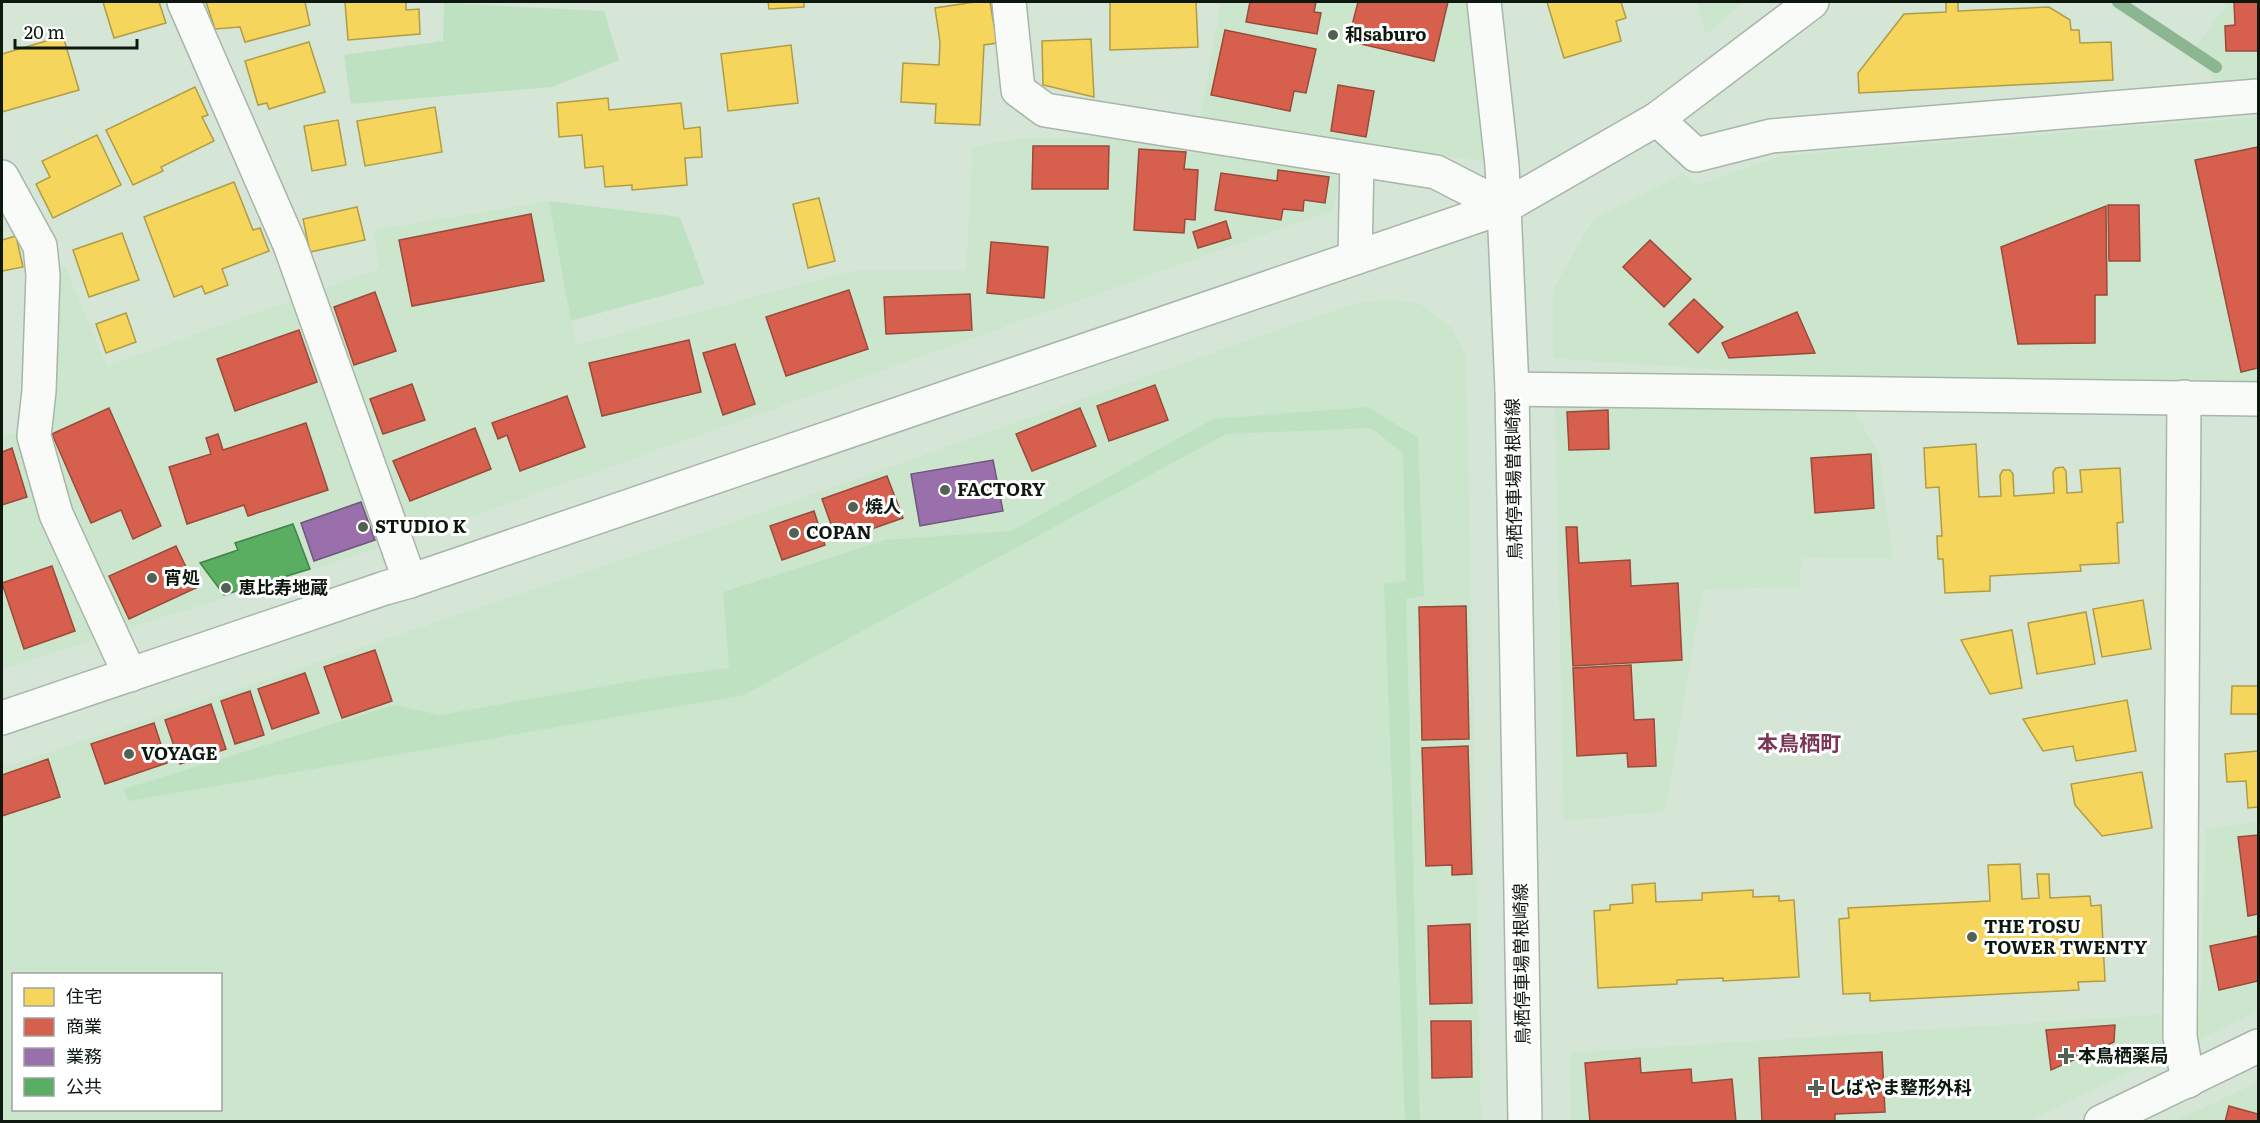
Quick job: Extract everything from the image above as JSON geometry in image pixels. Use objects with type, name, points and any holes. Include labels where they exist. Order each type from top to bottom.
[{"type":"street","points":[[184,2],[290,245],[410,581]]},
{"type":"street","points":[[1009,2],[1018,90],[1045,110],[1436,172],[1504,207]]},
{"type":"street","name":"鳥栖停車場曽根崎線","points":[[1484,2],[1502,165],[1512,389],[1525,1122]]},
{"type":"street","points":[[2,718],[1504,207],[1657,119],[1812,2]]},
{"type":"street","points":[[1657,119],[1696,155],[1772,136],[2259,96]]},
{"type":"street","points":[[1355,258],[1357,160]]},
{"type":"street","points":[[2,177],[40,246],[43,275],[39,391],[34,436],[56,514],[130,675]]},
{"type":"street","points":[[1512,389],[2259,399]]},
{"type":"street","points":[[2184,397],[2180,1037],[2188,1081]]},
{"type":"street","points":[[2101,1122],[2156,1110],[2188,1081],[2259,1046]]},
{"type":"shaded area","points":[[1221,2],[1469,2],[1489,162],[1199,124]]},
{"type":"shaded area","points":[[1697,2],[1743,2],[1706,35]]},
{"type":"shaded area","points":[[2229,2],[2258,2],[2258,81],[2217,85],[2196,46]]},
{"type":"shaded area","points":[[444,3],[604,11],[619,60],[552,87],[351,104],[344,55],[443,41]]},
{"type":"shaded area","points":[[2258,117],[2258,385],[1785,374],[1553,358],[1553,289],[1593,219],[1682,174],[1698,185],[1780,156]]},
{"type":"shaded area","points":[[1134,136],[1342,172],[1333,210],[405,540],[2,669],[2,437],[21,432],[64,264],[107,366],[379,269],[374,230],[549,201],[576,345],[851,271],[966,271],[973,147],[1017,139]]},
{"type":"shaded area","points":[[549,201],[680,217],[705,284],[571,321]]},
{"type":"shaded area","points":[[1392,300],[1420,304],[1451,327],[1466,357],[1481,1121],[2,1121],[2,768],[717,528],[1355,303]]},
{"type":"shaded area","points":[[1555,401],[1852,408],[1879,454],[1893,559],[1802,557],[1799,587],[1703,589],[1665,811],[1564,821]]},
{"type":"shaded area","points":[[1368,407],[1418,438],[1424,596],[1406,599],[1420,1121],[1405,1121],[1384,584],[1406,581],[1403,453],[1371,428],[1226,434],[744,695],[128,801],[124,789],[394,705],[440,715],[639,680],[729,668],[723,592],[885,540],[1011,531],[1213,419]]},
{"type":"shaded area","points":[[2258,822],[2258,1011],[2028,1121],[1571,1121],[1570,1053],[2200,1012],[2206,829]]},
{"type":"shaded area","points":[[2258,1082],[2258,1121],[2180,1122],[2180,1119]]},
{"type":"building: 住宅","points":[[103,2],[159,2],[166,23],[114,38]]},
{"type":"building: 住宅","points":[[206,2],[305,2],[310,25],[245,42],[240,27],[215,29]]},
{"type":"building: 住宅","points":[[345,2],[406,2],[406,10],[419,9],[420,34],[348,40]]},
{"type":"building: 住宅","points":[[768,2],[804,2],[804,7],[769,9]]},
{"type":"building: 住宅","points":[[990,2],[997,43],[984,45],[980,125],[935,123],[936,104],[901,102],[903,63],[939,65],[940,42],[935,8]]},
{"type":"building: 住宅","points":[[1110,2],[1196,2],[1198,47],[1110,50]]},
{"type":"building: 住宅","points":[[1547,2],[1621,2],[1626,18],[1616,21],[1621,41],[1564,58]]},
{"type":"building: 住宅","points":[[1946,2],[1958,2],[1958,11],[2049,7],[2070,20],[2071,30],[2079,30],[2080,43],[2111,42],[2113,80],[1859,93],[1858,73],[1904,14],[1946,12]]},
{"type":"building: 住宅","points":[[63,36],[79,90],[2,112],[2,54]]},
{"type":"building: 住宅","points":[[1091,39],[1094,97],[1043,85],[1042,41]]},
{"type":"building: 住宅","points":[[309,42],[325,92],[269,109],[267,103],[258,105],[245,61]]},
{"type":"building: 住宅","points":[[791,45],[798,103],[728,111],[721,54]]},
{"type":"building: 住宅","points":[[195,87],[208,115],[202,117],[214,141],[161,167],[163,171],[133,185],[106,130]]},
{"type":"building: 住宅","points":[[608,98],[609,110],[681,103],[684,129],[700,127],[702,157],[685,158],[687,185],[632,190],[632,185],[605,187],[603,166],[585,168],[582,135],[559,137],[557,103]]},
{"type":"building: 住宅","points":[[435,107],[442,152],[365,166],[357,121]]},
{"type":"building: 住宅","points":[[338,120],[346,165],[312,171],[304,126]]},
{"type":"building: 住宅","points":[[97,135],[121,185],[53,218],[36,184],[50,177],[42,161]]},
{"type":"building: 住宅","points":[[234,182],[253,230],[260,228],[269,251],[222,269],[228,285],[205,294],[202,286],[174,297],[144,217]]},
{"type":"building: 住宅","points":[[819,198],[835,261],[808,268],[793,204]]},
{"type":"building: 住宅","points":[[357,207],[365,240],[310,252],[303,219]]},
{"type":"building: 住宅","points":[[122,233],[139,280],[89,297],[73,250]]},
{"type":"building: 住宅","points":[[16,236],[23,267],[2,271],[2,240]]},
{"type":"building: 住宅","points":[[126,313],[136,342],[106,353],[96,324]]},
{"type":"building: 住宅","points":[[1976,444],[1979,497],[2001,496],[2000,475],[2003,470],[2010,470],[2013,474],[2014,496],[2054,493],[2053,472],[2056,468],[2063,467],[2066,471],[2067,493],[2082,492],[2080,470],[2120,468],[2123,522],[2117,523],[2119,563],[2080,565],[2081,571],[1990,576],[1990,591],[1945,593],[1943,559],[1938,559],[1937,536],[1942,536],[1939,487],[1926,488],[1924,448]]},
{"type":"building: 住宅","points":[[2143,600],[2151,649],[2102,657],[2093,609]]},
{"type":"building: 住宅","points":[[2086,612],[2095,664],[2037,674],[2028,623]]},
{"type":"building: 住宅","points":[[2012,630],[2022,688],[1990,694],[1961,640]]},
{"type":"building: 住宅","points":[[2232,686],[2258,686],[2258,714],[2231,714]]},
{"type":"building: 住宅","points":[[2127,700],[2136,751],[2076,761],[2073,746],[2043,751],[2023,719]]},
{"type":"building: 住宅","points":[[2258,751],[2258,807],[2248,808],[2246,781],[2227,782],[2225,754]]},
{"type":"building: 住宅","points":[[2142,772],[2152,828],[2102,836],[2075,805],[2071,784]]},
{"type":"building: 住宅","name":"THE TOSU TOWER TWENTY","points":[[2020,864],[2022,899],[2039,898],[2037,874],[2049,874],[2050,898],[2090,896],[2091,906],[2101,905],[2105,981],[2078,982],[2079,990],[1870,1001],[1870,993],[1843,994],[1839,919],[1849,918],[1848,908],[1990,901],[1988,865]]},
{"type":"building: 住宅","points":[[1655,883],[1656,902],[1702,900],[1702,893],[1753,890],[1753,897],[1779,896],[1779,901],[1794,900],[1799,977],[1723,981],[1723,978],[1677,980],[1677,984],[1598,988],[1594,911],[1610,910],[1610,905],[1633,903],[1632,885]]},
{"type":"building: 商業","points":[[1250,2],[1316,2],[1314,12],[1321,13],[1317,34],[1246,22]]},
{"type":"building: 商業","points":[[1358,2],[1448,2],[1434,61],[1348,41]]},
{"type":"building: 商業","points":[[2234,2],[2258,2],[2258,51],[2226,51],[2225,26],[2235,25]]},
{"type":"building: 商業","points":[[1225,30],[1316,49],[1306,93],[1294,91],[1290,111],[1211,95]]},
{"type":"building: 商業","points":[[1338,85],[1374,91],[1366,137],[1331,131]]},
{"type":"building: 商業","points":[[1033,146],[1109,146],[1108,189],[1032,189]]},
{"type":"building: 商業","points":[[2258,147],[2258,368],[2241,372],[2195,160]]},
{"type":"building: 商業","points":[[1139,149],[1186,152],[1184,169],[1198,170],[1195,220],[1185,219],[1184,233],[1134,230]]},
{"type":"building: 商業","points":[[1278,170],[1329,177],[1325,203],[1304,200],[1303,211],[1283,209],[1281,220],[1215,210],[1221,173],[1277,181]]},
{"type":"building: 商業","points":[[2108,205],[2139,205],[2140,261],[2109,261]]},
{"type":"building: 商業","points":[[2106,206],[2107,295],[2095,295],[2095,343],[2018,344],[2001,247]]},
{"type":"building: 商業","points":[[531,214],[544,281],[412,306],[399,240]]},
{"type":"building: 商業","points":[[1226,221],[1231,238],[1198,248],[1193,232]]},
{"type":"building: 商業","points":[[1650,240],[1691,279],[1664,307],[1623,267]]},
{"type":"building: 商業","points":[[991,242],[1048,247],[1044,298],[987,293]]},
{"type":"building: 商業","points":[[849,290],[868,349],[786,376],[766,317]]},
{"type":"building: 商業","points":[[375,292],[396,351],[354,365],[334,307]]},
{"type":"building: 商業","points":[[970,294],[972,330],[886,334],[884,297]]},
{"type":"building: 商業","points":[[1694,299],[1723,327],[1698,353],[1669,324]]},
{"type":"building: 商業","points":[[1797,312],[1815,353],[1729,358],[1722,343]]},
{"type":"building: 商業","points":[[299,330],[317,382],[235,411],[217,359]]},
{"type":"building: 商業","points":[[689,340],[701,392],[602,416],[589,363]]},
{"type":"building: 商業","points":[[735,344],[755,404],[723,415],[703,353]]},
{"type":"building: 商業","points":[[412,384],[425,420],[383,434],[370,399]]},
{"type":"building: 商業","points":[[1155,385],[1168,420],[1109,441],[1097,406]]},
{"type":"building: 商業","points":[[567,396],[585,447],[520,471],[507,435],[498,439],[492,423]]},
{"type":"building: 商業","points":[[109,408],[161,526],[133,539],[121,510],[91,523],[52,434]]},
{"type":"building: 商業","points":[[1080,408],[1096,446],[1032,471],[1016,434]]},
{"type":"building: 商業","points":[[1608,410],[1609,449],[1569,450],[1567,412]]},
{"type":"building: 商業","points":[[306,423],[328,490],[248,516],[244,505],[187,524],[169,467],[211,454],[206,438],[218,434],[223,450]]},
{"type":"building: 商業","points":[[475,428],[491,469],[410,501],[393,461]]},
{"type":"building: 商業","points":[[12,448],[27,497],[2,505],[2,452]]},
{"type":"building: 商業","points":[[1871,454],[1874,508],[1815,513],[1811,458]]},
{"type":"building: 商業","points":[[887,476],[903,518],[837,541],[822,499]]},
{"type":"building: 商業","points":[[814,511],[825,545],[782,560],[770,526]]},
{"type":"building: 商業","points":[[1566,527],[1577,527],[1579,563],[1630,560],[1631,586],[1678,583],[1682,660],[1573,666]]},
{"type":"building: 商業","points":[[176,546],[196,588],[129,619],[109,576]]},
{"type":"building: 商業","points":[[52,566],[75,631],[24,649],[2,583]]},
{"type":"building: 商業","points":[[1466,606],[1469,739],[1422,740],[1419,607]]},
{"type":"building: 商業","points":[[375,650],[392,701],[342,718],[324,667]]},
{"type":"building: 商業","points":[[1631,665],[1634,720],[1654,719],[1656,766],[1628,767],[1627,753],[1577,756],[1573,668]]},
{"type":"building: 商業","points":[[305,673],[319,713],[272,729],[258,689]]},
{"type":"building: 商業","points":[[250,691],[264,735],[235,744],[221,701]]},
{"type":"building: 商業","points":[[211,704],[226,749],[180,764],[165,720]]},
{"type":"building: 商業","name":"VOYAGE","points":[[154,723],[167,763],[105,784],[91,744]]},
{"type":"building: 商業","points":[[1468,746],[1472,874],[1452,875],[1452,865],[1426,866],[1422,748]]},
{"type":"building: 商業","points":[[48,759],[60,797],[2,816],[2,775]]},
{"type":"building: 商業","points":[[2258,835],[2258,914],[2248,916],[2238,837]]},
{"type":"building: 商業","points":[[1470,924],[1472,1003],[1430,1004],[1428,926]]},
{"type":"building: 商業","points":[[2258,936],[2258,981],[2219,990],[2210,946]]},
{"type":"building: 商業","points":[[1431,1021],[1471,1021],[1472,1077],[1432,1078]]},
{"type":"building: 商業","name":"本鳥栖薬局","points":[[2115,1025],[2114,1042],[2051,1070],[2046,1030]]},
{"type":"building: 商業","points":[[1882,1052],[1885,1112],[1835,1114],[1835,1122],[1762,1122],[1759,1058]]},
{"type":"building: 商業","points":[[1640,1058],[1641,1073],[1691,1069],[1692,1083],[1732,1079],[1736,1122],[1590,1122],[1585,1063]]},
{"type":"building: 商業","points":[[2229,1106],[2258,1114],[2258,1122],[2225,1122]]},
{"type":"building: 業務","points":[[993,460],[1003,511],[920,526],[911,474]]},
{"type":"building: 業務","points":[[361,502],[375,540],[314,561],[301,523]]},
{"type":"building: 公共","points":[[293,524],[310,569],[224,595],[200,563],[238,550],[235,543]]},
{"type":"waterway","points":[[2118,2],[2216,67]]},
{"type":"place","name":"和saburo","points":[[1333,35]]},
{"type":"place","name":"FACTORY","points":[[945,490]]},
{"type":"place","name":"焼人","points":[[853,507]]},
{"type":"place","name":"STUDIO K","points":[[363,527]]},
{"type":"place","name":"COPAN","points":[[794,533]]},
{"type":"place","name":"宵処","points":[[152,578]]},
{"type":"place","name":"恵比寿地蔵","points":[[226,588]]},
{"type":"place","name":"VOYAGE","points":[[129,754]]},
{"type":"place","name":"THE TOSU TOWER TWENTY","points":[[1972,937]]},
{"type":"place","name":"本鳥栖薬局","points":[[2066,1056]]},
{"type":"place","name":"しばやま整形外科","points":[[1816,1088]]},
{"type":"district","name":"本鳥栖町","points":[[1799,744]]}]
